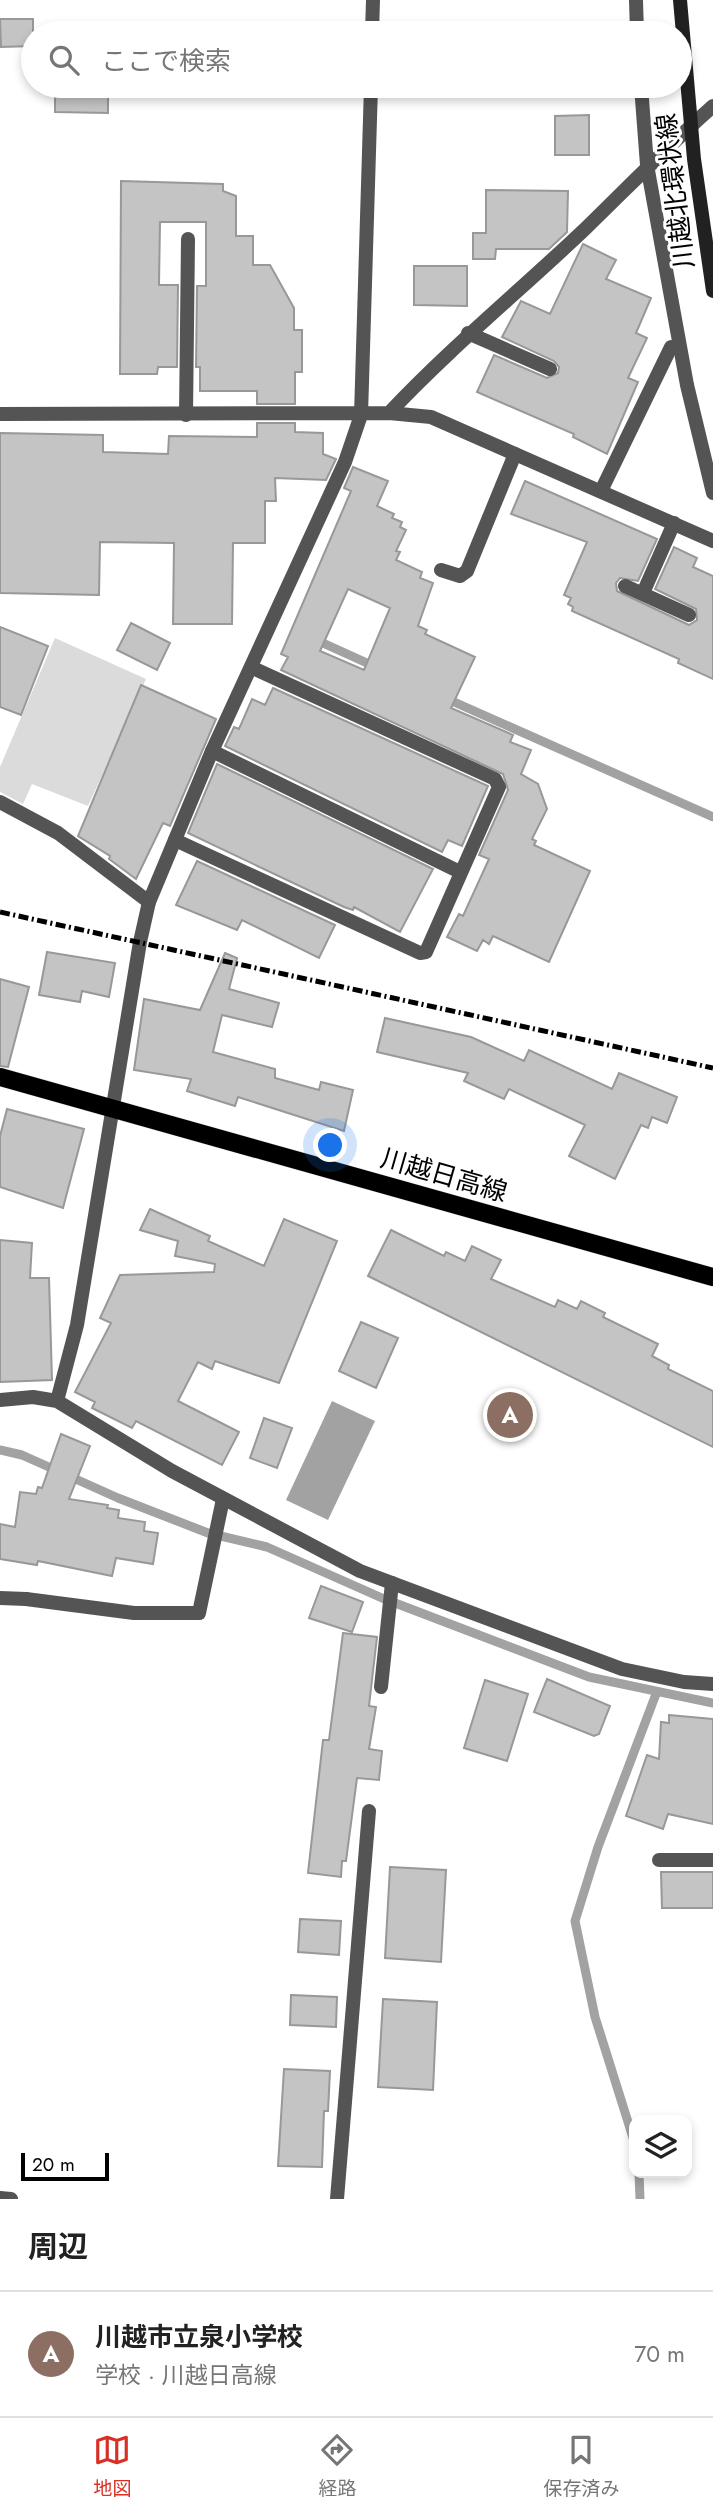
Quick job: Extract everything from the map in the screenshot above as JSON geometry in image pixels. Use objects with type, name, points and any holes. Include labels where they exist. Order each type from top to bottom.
[{"type":"main road","name":"川越北環状線","points":[[680,0],[682,21]]},
{"type":"main road","name":"川越北環状線","points":[[689,98],[694,159],[713,291]]},
{"type":"main road","name":"川越日高線","points":[[0,1077],[713,1277]]},
{"type":"street","points":[[372,21],[373,0]]},
{"type":"street","points":[[636,0],[637,21]]},
{"type":"street","points":[[57,1401],[78,1325],[140,942],[149,902],[212,751],[253,668],[345,462],[361,415],[371,98]]},
{"type":"street","points":[[642,98],[647,165],[687,385],[713,493]]},
{"type":"street","points":[[389,413],[468,333],[586,228],[647,165],[713,106]]},
{"type":"street","points":[[186,415],[188,239]]},
{"type":"street","points":[[468,333],[550,369]]},
{"type":"street","points":[[601,491],[671,346]]},
{"type":"street","points":[[0,414],[389,413],[431,417],[713,541]]},
{"type":"street","points":[[441,570],[460,576],[467,570],[515,454]]},
{"type":"street","points":[[643,593],[674,523]]},
{"type":"street","points":[[625,586],[690,615]]},
{"type":"street","points":[[175,840],[420,953],[426,952],[499,787],[495,779],[253,668]]},
{"type":"street","points":[[212,751],[460,873]]},
{"type":"street","points":[[0,802],[58,833],[149,902]]},
{"type":"street","points":[[0,1400],[33,1397],[57,1401],[172,1471],[360,1572],[622,1669],[684,1682],[713,1684]]},
{"type":"street","points":[[0,1598],[134,1613],[199,1613],[223,1499]]},
{"type":"street","points":[[380,1687],[392,1583]]},
{"type":"street","points":[[337,2199],[369,1811]]},
{"type":"street","points":[[659,1860],[713,1860]]},
{"type":"street","points":[[0,2198],[11,2199]]},
{"type":"shaded area","points":[[55,638],[146,679],[88,806],[32,784],[23,804],[0,792],[0,767]]},
{"type":"shaded area","points":[[332,1401],[375,1421],[328,1520],[286,1500]]},
{"type":"building","points":[[0,19],[33,19],[21,21],[21,46],[1,47]]},
{"type":"building","points":[[55,98],[108,98],[108,113],[55,112]]},
{"type":"building","points":[[589,115],[589,155],[555,155],[555,116]]},
{"type":"building","points":[[121,181],[223,184],[223,191],[236,196],[236,236],[253,236],[253,265],[270,265],[294,308],[294,330],[302,330],[302,372],[295,372],[295,404],[257,404],[257,391],[200,391],[200,367],[196,367],[197,286],[206,286],[206,222],[160,222],[159,285],[178,285],[177,367],[158,367],[157,374],[120,374]]},
{"type":"building","points":[[486,190],[568,191],[567,232],[549,249],[496,249],[495,259],[473,259],[473,233],[486,233]]},
{"type":"building","points":[[583,244],[616,260],[606,279],[651,298],[636,333],[647,338],[628,378],[638,382],[607,454],[573,437],[574,434],[477,392],[494,355],[547,378],[558,373],[559,367],[554,361],[502,337],[521,301],[550,314]]},
{"type":"building","points":[[414,266],[467,266],[467,306],[414,305]]},
{"type":"building","points":[[257,423],[295,423],[295,432],[323,433],[323,454],[336,459],[326,480],[275,478],[276,501],[265,501],[265,543],[233,543],[232,624],[173,624],[174,543],[100,542],[99,595],[0,593],[0,433],[103,435],[103,452],[168,454],[169,436],[257,437]]},
{"type":"building","points":[[353,467],[388,481],[377,506],[394,514],[392,518],[402,522],[400,527],[406,530],[396,551],[400,552],[396,560],[422,572],[420,578],[433,583],[418,626],[427,630],[425,634],[475,657],[451,708],[513,735],[510,742],[531,750],[521,774],[538,784],[547,809],[532,839],[536,841],[534,845],[590,871],[549,962],[493,936],[489,944],[483,940],[477,951],[447,937],[459,914],[463,916],[489,859],[479,855],[508,790],[503,774],[281,670],[288,657],[281,654],[351,491],[344,488]],"holes":[[[348,589],[390,608],[364,670],[320,651]]]},
{"type":"building","points":[[525,481],[657,539],[638,581],[620,578],[616,583],[617,591],[689,625],[697,620],[696,609],[655,589],[674,547],[697,558],[693,567],[713,576],[713,679],[678,663],[679,659],[572,611],[573,607],[568,604],[571,598],[564,595],[587,542],[511,514]]},
{"type":"building","points":[[131,623],[170,643],[157,670],[117,650]]},
{"type":"building","points":[[0,627],[48,646],[21,715],[0,707]]},
{"type":"building","points":[[141,685],[216,719],[170,826],[163,823],[136,879],[109,859],[110,856],[78,836]]},
{"type":"building","points":[[273,688],[488,786],[462,846],[448,840],[442,852],[225,746],[234,727],[239,729],[252,699],[265,705]]},
{"type":"building","points":[[217,764],[433,869],[400,932],[354,907],[353,910],[344,907],[188,833]]},
{"type":"building","points":[[197,861],[335,925],[319,958],[242,920],[237,930],[176,905]]},
{"type":"building","points":[[47,952],[115,963],[109,997],[82,991],[80,1002],[39,995]]},
{"type":"building","points":[[225,953],[237,958],[229,989],[279,1003],[272,1027],[222,1015],[213,1052],[275,1069],[275,1078],[319,1090],[321,1082],[353,1090],[344,1131],[238,1097],[235,1106],[187,1091],[191,1079],[134,1070],[144,999],[200,1010]]},
{"type":"building","points":[[0,979],[29,987],[8,1067],[0,1066]]},
{"type":"building","points":[[385,1018],[471,1037],[524,1061],[529,1050],[612,1089],[619,1073],[677,1097],[667,1123],[652,1117],[648,1128],[641,1125],[615,1179],[569,1156],[585,1125],[509,1089],[504,1099],[464,1081],[468,1073],[377,1052]]},
{"type":"building","points":[[7,1109],[84,1129],[63,1208],[0,1187],[0,1136]]},
{"type":"building","points":[[150,1209],[210,1236],[208,1241],[264,1266],[284,1219],[337,1241],[279,1383],[215,1361],[212,1369],[198,1362],[178,1401],[239,1432],[222,1465],[136,1421],[132,1428],[92,1408],[95,1402],[75,1392],[111,1323],[100,1318],[120,1275],[214,1272],[215,1264],[175,1256],[178,1241],[140,1230]]},
{"type":"building","points":[[391,1230],[444,1256],[446,1252],[465,1261],[472,1246],[501,1260],[491,1279],[555,1307],[558,1300],[577,1309],[581,1301],[605,1313],[603,1317],[658,1344],[652,1356],[669,1365],[668,1369],[713,1391],[713,1447],[368,1276]]},
{"type":"building","points":[[0,1240],[32,1243],[30,1278],[49,1278],[52,1380],[0,1382]]},
{"type":"building","points":[[361,1322],[398,1338],[376,1388],[339,1371]]},
{"type":"building","points":[[264,1418],[292,1428],[277,1468],[250,1458]]},
{"type":"building","points":[[61,1434],[90,1446],[69,1499],[108,1505],[107,1508],[119,1510],[118,1518],[145,1522],[144,1531],[158,1533],[153,1564],[116,1558],[112,1576],[38,1561],[37,1565],[0,1559],[0,1524],[15,1527],[20,1492],[36,1494],[38,1487],[42,1488]]},
{"type":"building","points":[[321,1586],[363,1602],[352,1632],[309,1618]]},
{"type":"building","points":[[343,1633],[377,1637],[369,1706],[376,1707],[369,1749],[382,1751],[379,1780],[357,1778],[346,1861],[342,1861],[341,1877],[308,1873],[323,1740],[329,1740]]},
{"type":"building","points":[[547,1679],[610,1706],[599,1734],[594,1736],[534,1712]]},
{"type":"building","points":[[485,1680],[528,1694],[507,1761],[464,1748]]},
{"type":"building","points":[[669,1715],[713,1719],[713,1824],[668,1814],[663,1829],[626,1816],[647,1755],[659,1759],[661,1722],[669,1723]]},
{"type":"building","points":[[390,1867],[446,1870],[441,1962],[385,1958]]},
{"type":"building","points":[[661,1872],[713,1872],[713,1908],[662,1908]]},
{"type":"building","points":[[300,1919],[341,1921],[339,1955],[298,1952]]},
{"type":"building","points":[[291,1995],[337,1997],[336,2027],[290,2025]]},
{"type":"building","points":[[383,1999],[437,2002],[433,2090],[378,2087]]},
{"type":"building","points":[[284,2069],[330,2071],[328,2111],[324,2111],[322,2167],[278,2166]]},
{"type":"waterway","points":[[314,639],[378,668]]},
{"type":"waterway","points":[[445,698],[713,817]]},
{"type":"waterway","points":[[0,1450],[22,1455],[118,1498],[208,1533],[267,1547],[382,1598],[589,1677],[713,1703]]},
{"type":"waterway","points":[[629,2125],[595,2017],[575,1921],[598,1847],[656,1694]]},
{"type":"waterway","points":[[639,2178],[640,2199]]},
{"type":"railway","points":[[0,912],[713,1068]]},
{"type":"place","name":"川越市立泉小学校","points":[[510,1415]]}]
